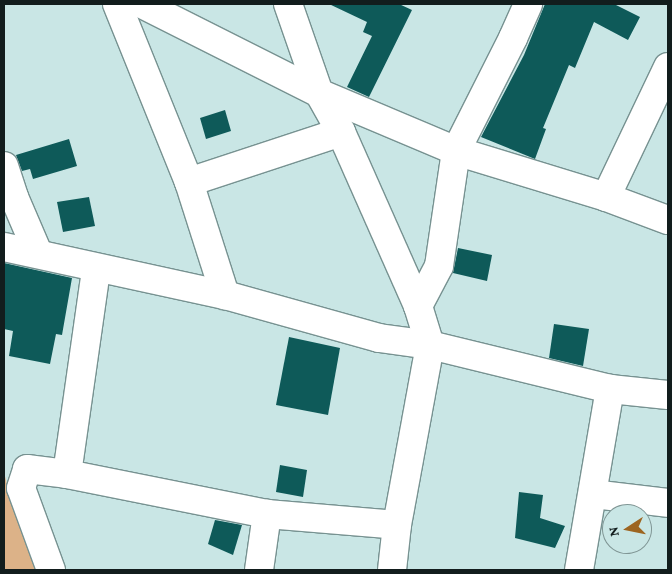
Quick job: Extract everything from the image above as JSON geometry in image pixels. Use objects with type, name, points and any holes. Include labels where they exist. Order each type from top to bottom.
[{"type":"street","points":[[117,4],[189,182],[225,295]]},
{"type":"street","points":[[142,4],[319,93],[456,151],[606,197],[668,220]]},
{"type":"street","points":[[288,4],[319,93],[341,132],[418,306],[430,345],[397,525],[392,570]]},
{"type":"street","points":[[418,306],[439,266],[456,151],[528,4]]},
{"type":"street","points":[[606,197],[668,67]]},
{"type":"street","points":[[189,182],[341,132]]},
{"type":"street","points":[[4,166],[14,197],[38,254]]},
{"type":"street","points":[[4,247],[225,295],[379,338],[430,345],[610,389],[668,395]]},
{"type":"street","points":[[67,474],[96,268]]},
{"type":"street","points":[[579,570],[610,389]]},
{"type":"street","points":[[51,570],[20,488],[27,469],[67,474],[267,514],[397,525]]},
{"type":"street","points":[[593,494],[668,503]]},
{"type":"street","points":[[259,570],[267,514]]},
{"type":"shaded area","points":[[4,472],[8,489],[41,570],[4,570]]},
{"type":"building","points":[[329,4],[399,4],[412,10],[369,97],[347,87],[372,36],[363,32],[367,22]]},
{"type":"building","points":[[545,4],[614,4],[640,17],[628,40],[594,22],[575,68],[569,65],[543,128],[546,129],[535,159],[481,137],[524,55]]},
{"type":"building","points":[[225,110],[231,131],[206,139],[200,118]]},
{"type":"building","points":[[69,139],[77,166],[33,179],[30,169],[22,171],[16,155]]},
{"type":"building","points":[[89,197],[95,226],[63,232],[57,202]]},
{"type":"building","points":[[458,248],[492,255],[487,281],[453,273]]},
{"type":"building","points":[[4,263],[72,278],[62,335],[56,334],[50,364],[9,356],[13,331],[4,329]]},
{"type":"building","points":[[554,324],[589,329],[583,366],[549,358]]},
{"type":"building","points":[[289,337],[340,348],[328,415],[276,405]]},
{"type":"building","points":[[280,465],[307,470],[303,497],[276,492]]},
{"type":"building","points":[[519,492],[543,495],[540,518],[565,526],[555,548],[515,538]]},
{"type":"building","points":[[215,520],[242,525],[233,555],[208,544]]}]
